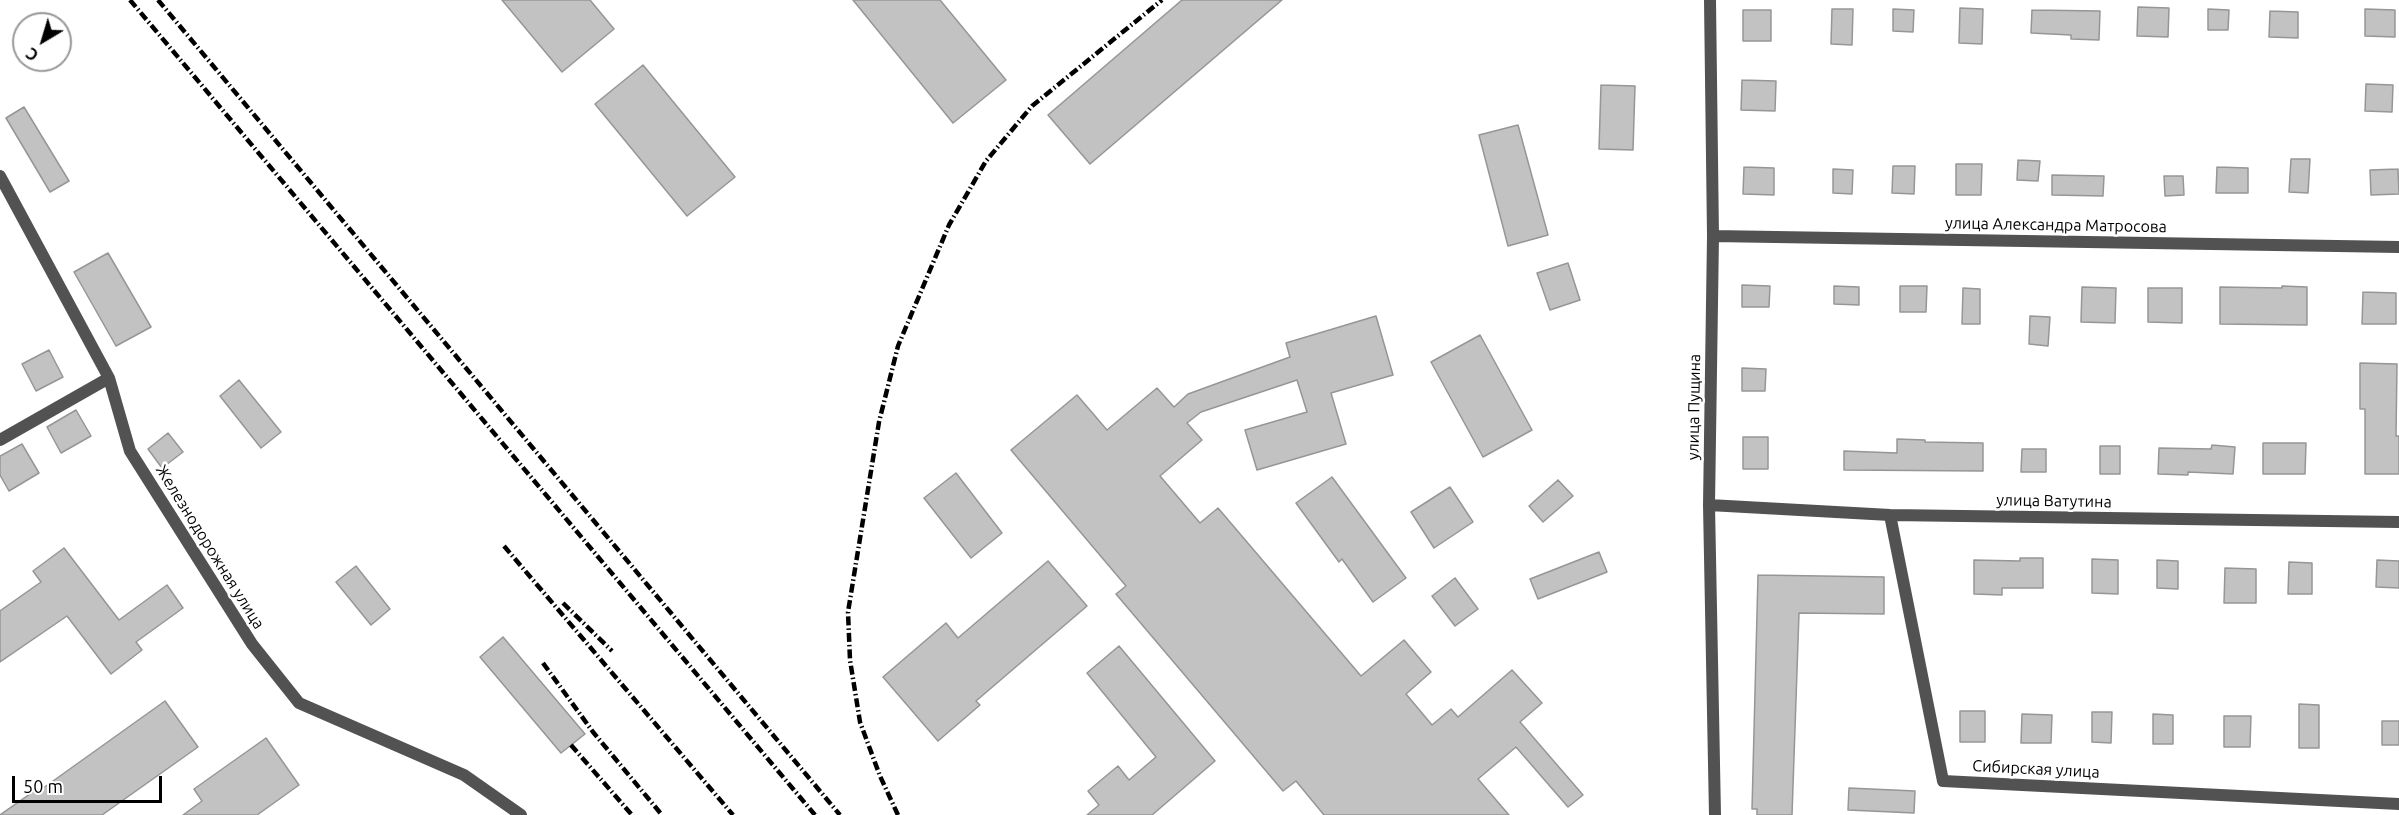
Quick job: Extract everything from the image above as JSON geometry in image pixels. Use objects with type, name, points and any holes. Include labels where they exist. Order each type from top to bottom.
[{"type":"street","name":"улица Пущина","points":[[1710,0],[1713,236],[1709,505],[1715,815]]},
{"type":"street","name":"Железнодорожная улица","points":[[0,176],[109,378],[130,451],[252,644],[299,703],[464,775],[521,815]]},
{"type":"street","name":"улица Александра Матросова","points":[[1713,236],[2399,247]]},
{"type":"street","points":[[0,440],[109,378]]},
{"type":"street","name":"улица Ватутина","points":[[1709,505],[1890,515],[2399,522]]},
{"type":"street","name":"Сибирская улица","points":[[1890,515],[1943,781],[2399,804]]},
{"type":"building","points":[[502,0],[590,0],[614,29],[562,72]]},
{"type":"building","points":[[853,0],[940,0],[1006,80],[953,123]]},
{"type":"building","points":[[1182,0],[1282,0],[1090,164],[1048,115]]},
{"type":"building","points":[[2138,7],[2169,8],[2168,37],[2137,36]]},
{"type":"building","points":[[1960,8],[1983,9],[1982,44],[1959,43]]},
{"type":"building","points":[[1832,9],[1853,9],[1852,45],[1831,44]]},
{"type":"building","points":[[1893,9],[1914,10],[1913,32],[1893,31]]},
{"type":"building","points":[[2208,9],[2229,10],[2228,30],[2208,30]]},
{"type":"building","points":[[2365,9],[2395,10],[2395,37],[2365,36]]},
{"type":"building","points":[[1743,10],[1771,10],[1771,41],[1743,41]]},
{"type":"building","points":[[2032,10],[2100,11],[2099,40],[2071,39],[2071,35],[2031,33]]},
{"type":"building","points":[[2270,11],[2298,12],[2298,38],[2269,37]]},
{"type":"building","points":[[643,65],[735,177],[687,216],[595,104]]},
{"type":"building","points":[[1742,80],[1776,81],[1775,111],[1741,110]]},
{"type":"building","points":[[2366,84],[2393,85],[2392,112],[2365,111]]},
{"type":"building","points":[[1601,85],[1635,86],[1633,150],[1599,149]]},
{"type":"building","points":[[24,107],[69,181],[50,192],[6,118]]},
{"type":"building","points":[[1518,125],[1548,235],[1508,246],[1479,135]]},
{"type":"building","points":[[2291,159],[2310,159],[2308,193],[2289,192]]},
{"type":"building","points":[[2018,160],[2040,161],[2038,181],[2017,180]]},
{"type":"building","points":[[1956,164],[1982,164],[1981,195],[1956,195]]},
{"type":"building","points":[[1893,166],[1915,166],[1914,194],[1892,193]]},
{"type":"building","points":[[1744,167],[1774,168],[1774,195],[1743,194]]},
{"type":"building","points":[[2217,167],[2248,168],[2248,193],[2216,193]]},
{"type":"building","points":[[1833,169],[1853,170],[1852,194],[1833,193]]},
{"type":"building","points":[[2398,169],[2399,194],[2371,195],[2370,170]]},
{"type":"building","points":[[2052,175],[2104,176],[2103,196],[2052,195]]},
{"type":"building","points":[[2164,176],[2183,176],[2184,195],[2165,196]]},
{"type":"building","points":[[108,253],[151,327],[116,346],[74,272]]},
{"type":"building","points":[[1568,263],[1580,300],[1550,310],[1537,273]]},
{"type":"building","points":[[1742,285],[1770,286],[1769,307],[1742,307]]},
{"type":"building","points":[[1834,286],[1859,287],[1859,305],[1834,304]]},
{"type":"building","points":[[1900,286],[1927,286],[1926,312],[1900,312]]},
{"type":"building","points":[[2282,286],[2307,287],[2307,325],[2220,324],[2220,287],[2282,288]]},
{"type":"building","points":[[2082,287],[2116,288],[2115,323],[2081,322]]},
{"type":"building","points":[[1963,288],[1980,289],[1980,324],[1962,324]]},
{"type":"building","points":[[2148,288],[2182,288],[2182,323],[2148,322]]},
{"type":"building","points":[[2363,292],[2396,293],[2396,324],[2362,324]]},
{"type":"building","points":[[1376,316],[1393,375],[1331,393],[1346,444],[1257,470],[1245,430],[1307,412],[1297,380],[1201,412],[1187,423],[1202,440],[1160,476],[1200,523],[1218,508],[1361,676],[1404,640],[1431,672],[1406,694],[1432,725],[1451,709],[1458,717],[1512,670],[1542,703],[1520,722],[1583,795],[1568,807],[1516,747],[1478,779],[1509,815],[1324,815],[1296,781],[1283,791],[1116,594],[1126,586],[1011,450],[1077,395],[1107,430],[1157,388],[1174,407],[1188,394],[1290,357],[1286,343]]},
{"type":"building","points":[[2030,316],[2050,317],[2048,346],[2029,344]]},
{"type":"building","points":[[1480,335],[1532,430],[1483,457],[1431,362]]},
{"type":"building","points":[[49,350],[63,377],[36,391],[22,364]]},
{"type":"building","points":[[2360,363],[2397,364],[2396,436],[2399,436],[2399,474],[2365,474],[2365,409],[2360,409]]},
{"type":"building","points":[[1742,368],[1766,369],[1765,391],[1742,391]]},
{"type":"building","points":[[239,380],[281,432],[261,448],[220,396]]},
{"type":"building","points":[[76,410],[91,436],[61,453],[47,427]]},
{"type":"building","points":[[168,433],[183,452],[162,468],[148,449]]},
{"type":"building","points":[[1743,437],[1768,437],[1768,469],[1743,469]]},
{"type":"building","points":[[1897,439],[1983,443],[1983,471],[1844,470],[1844,451],[1897,453]]},
{"type":"building","points":[[2263,443],[2306,443],[2305,474],[2263,474]]},
{"type":"building","points":[[22,444],[39,473],[9,491],[0,475],[0,456]]},
{"type":"building","points":[[2212,445],[2235,447],[2233,474],[2188,472],[2188,475],[2158,474],[2159,448],[2211,449]]},
{"type":"building","points":[[2100,446],[2120,446],[2120,474],[2100,474]]},
{"type":"building","points":[[2022,449],[2046,449],[2046,472],[2021,472]]},
{"type":"building","points":[[956,473],[1002,533],[971,558],[924,498]]},
{"type":"building","points":[[1332,477],[1406,578],[1373,602],[1342,559],[1339,562],[1296,503]]},
{"type":"building","points":[[1558,480],[1573,496],[1543,522],[1529,506]]},
{"type":"building","points":[[1450,487],[1473,522],[1434,548],[1411,512]]},
{"type":"building","points":[[64,548],[119,620],[167,585],[183,608],[136,642],[142,650],[111,674],[67,616],[0,662],[0,611],[41,582],[33,571]]},
{"type":"building","points":[[1599,552],[1607,572],[1538,599],[1530,579]]},
{"type":"building","points":[[2020,558],[2043,558],[2043,588],[2002,588],[2002,595],[1974,594],[1974,560],[2020,561]]},
{"type":"building","points":[[2092,559],[2118,560],[2118,594],[2092,593]]},
{"type":"building","points":[[2157,560],[2178,561],[2178,589],[2157,588]]},
{"type":"building","points":[[2377,560],[2399,561],[2399,588],[2376,587]]},
{"type":"building","points":[[1048,561],[1087,606],[976,701],[980,705],[938,741],[883,677],[946,623],[958,638]]},
{"type":"building","points":[[2289,562],[2312,563],[2312,594],[2288,594]]},
{"type":"building","points":[[356,566],[390,609],[371,625],[336,582]]},
{"type":"building","points":[[2225,568],[2256,569],[2256,603],[2224,603]]},
{"type":"building","points":[[1758,575],[1884,577],[1884,614],[1799,613],[1792,815],[1757,815],[1757,809],[1752,809]]},
{"type":"building","points":[[1455,578],[1478,609],[1455,626],[1432,596]]},
{"type":"building","points":[[503,637],[585,734],[561,753],[480,657]]},
{"type":"building","points":[[1119,646],[1215,761],[1152,815],[1087,815],[1099,805],[1088,791],[1118,766],[1129,780],[1156,757],[1087,673]]},
{"type":"building","points":[[165,701],[198,747],[102,815],[0,815],[37,789],[39,791]]},
{"type":"building","points":[[2299,704],[2319,705],[2319,748],[2299,748]]},
{"type":"building","points":[[1960,711],[1985,711],[1985,742],[1960,742]]},
{"type":"building","points":[[2092,712],[2112,712],[2111,743],[2092,742]]},
{"type":"building","points":[[2022,714],[2052,715],[2051,743],[2021,743]]},
{"type":"building","points":[[2153,714],[2173,715],[2173,744],[2153,744]]},
{"type":"building","points":[[2224,716],[2251,716],[2250,747],[2224,747]]},
{"type":"building","points":[[2382,721],[2399,721],[2399,745],[2382,745]]},
{"type":"building","points":[[266,738],[299,785],[257,815],[183,815],[202,801],[194,789]]},
{"type":"building","points":[[1849,788],[1915,791],[1914,813],[1848,810]]},
{"type":"railway","points":[[130,0],[815,815]]},
{"type":"railway","points":[[158,0],[840,815]]},
{"type":"railway","points":[[898,815],[880,776],[860,722],[850,660],[848,612],[879,422],[898,346],[949,225],[986,161],[1032,106],[1162,0]]},
{"type":"railway","points":[[504,546],[733,815]]},
{"type":"railway","points":[[563,603],[612,651]]},
{"type":"railway","points":[[543,663],[593,732],[662,815]]},
{"type":"railway","points":[[571,745],[632,815]]}]
